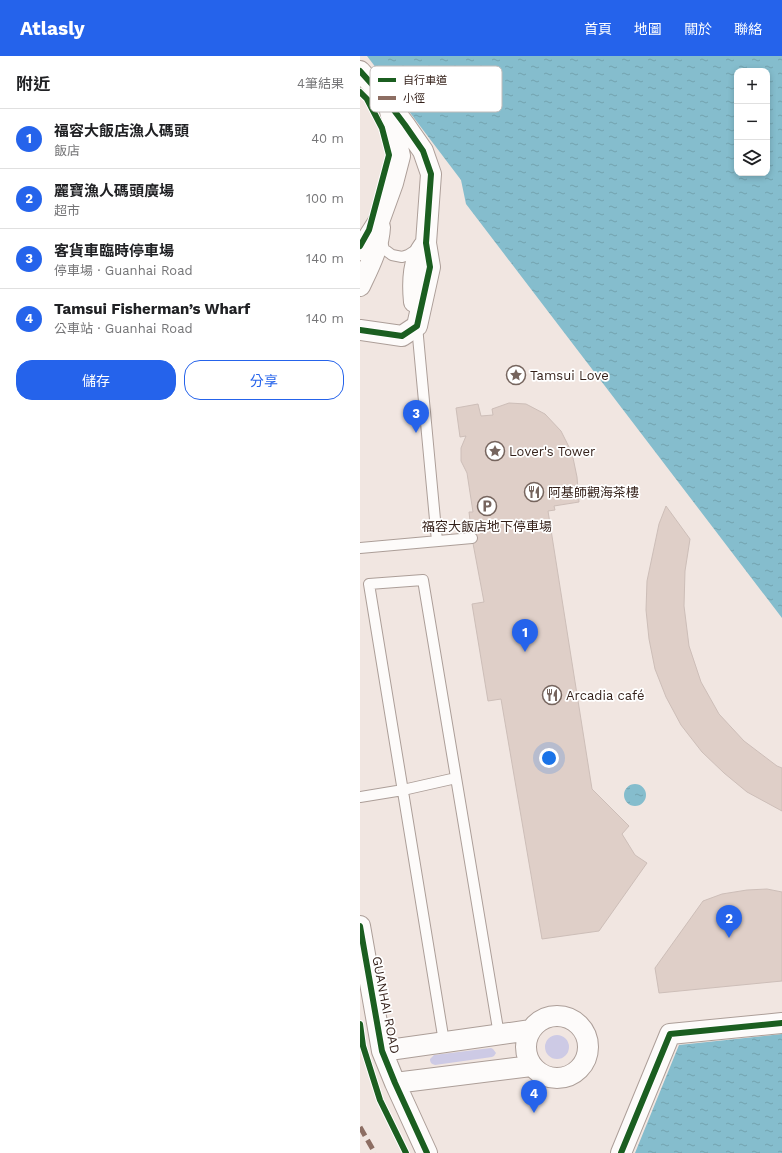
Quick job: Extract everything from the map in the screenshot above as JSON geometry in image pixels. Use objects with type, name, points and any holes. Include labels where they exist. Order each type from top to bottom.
[{"type":"street","points":[[360,71],[370,82]]},
{"type":"street","points":[[360,286],[374,256],[380,227],[400,156],[390,112]]},
{"type":"street","points":[[360,330],[402,336],[417,326],[413,291],[414,266],[421,248],[426,243],[431,174],[423,151],[395,112]]},
{"type":"street","points":[[360,250],[380,227]]},
{"type":"street","name":"GUANHAI ROAD","points":[[360,926],[382,1051],[427,1153]]},
{"type":"street","points":[[552,1016],[562,1016],[573,1020],[581,1027],[586,1036],[588,1046],[587,1056],[583,1066],[576,1073],[567,1078],[547,1078],[538,1073],[531,1066],[526,1056],[525,1045],[528,1035],[534,1026],[542,1020],[552,1016]]},
{"type":"street","points":[[621,1153],[670,1034],[782,1023]]},
{"type":"street","name":"GUANHAI ROAD","points":[[382,1051],[531,1030]]},
{"type":"street","points":[[395,1083],[531,1066]]},
{"type":"lane","points":[[380,227],[384,249],[392,255],[402,257],[408,255],[426,243]]},
{"type":"lane","points":[[417,326],[437,541]]},
{"type":"lane","points":[[360,548],[472,538]]},
{"type":"lane","points":[[444,1042],[369,584],[423,580],[499,1034]]},
{"type":"lane","points":[[360,797],[403,790],[456,778]]},
{"type":"shaded area","points":[[557,1035],[565,1039],[569,1047],[565,1055],[557,1059],[549,1055],[545,1047],[549,1039]]},
{"type":"shaded area","points":[[491,1048],[496,1053],[492,1057],[435,1065],[431,1063],[430,1060],[434,1055]]},
{"type":"water","points":[[367,56],[782,56],[782,618],[466,204],[461,180],[409,112],[502,112],[502,66],[375,66]]},
{"type":"water","points":[[635,784],[643,787],[646,795],[643,803],[635,806],[627,803],[624,795],[627,787]]},
{"type":"water","points":[[782,1034],[782,1153],[635,1153],[679,1045]]},
{"type":"building","points":[[509,403],[526,404],[545,414],[561,431],[572,453],[577,477],[579,502],[554,506],[555,510],[548,511],[592,789],[629,826],[622,834],[635,855],[647,863],[599,931],[542,939],[501,699],[488,701],[472,604],[484,602],[472,538],[469,512],[473,512],[467,473],[461,461],[461,448],[466,436],[460,437],[456,408],[478,404],[481,416],[493,415],[492,409]]},
{"type":"building","points":[[666,506],[690,539],[685,571],[684,606],[689,646],[701,682],[719,714],[744,741],[777,766],[782,768],[782,811],[747,792],[702,752],[681,725],[666,697],[655,669],[649,639],[646,610],[647,581],[659,524]]},
{"type":"building","points":[[767,889],[782,892],[782,981],[659,993],[655,968],[703,901],[722,894],[747,890]]},
{"type":"marked path","points":[[360,1127],[375,1153]]},
{"type":"cycle path","points":[[360,71],[370,82]]},
{"type":"cycle path","points":[[360,92],[367,99],[370,105]]},
{"type":"cycle path","points":[[360,246],[369,230],[389,155],[382,128],[374,112]]},
{"type":"cycle path","points":[[360,330],[402,336],[417,326],[430,267],[426,243],[431,174],[423,151],[395,112]]},
{"type":"cycle path","points":[[360,926],[382,1051],[427,1153]]},
{"type":"cycle path","points":[[621,1153],[670,1034],[782,1023]]},
{"type":"cycle path","points":[[360,1024],[363,1046],[380,1100],[406,1153]]},
{"type":"place","name":"Tamsui Love","points":[[516,375]]},
{"type":"place","name":"客貨車臨時停車場","points":[[416,433]]},
{"type":"place","name":"Lover's Tower","points":[[495,451]]},
{"type":"place","name":"阿基師觀海茶樓","points":[[534,492]]},
{"type":"place","name":"福容大飯店地下停車場","points":[[487,506]]},
{"type":"place","name":"福容大飯店漁人碼頭","points":[[525,652]]},
{"type":"place","name":"Arcadia café","points":[[552,695]]},
{"type":"place","name":"麗寶漁人碼頭廣場","points":[[729,938]]},
{"type":"place","name":"Tamsui Fisherman’s Wharf","points":[[534,1113]]}]
